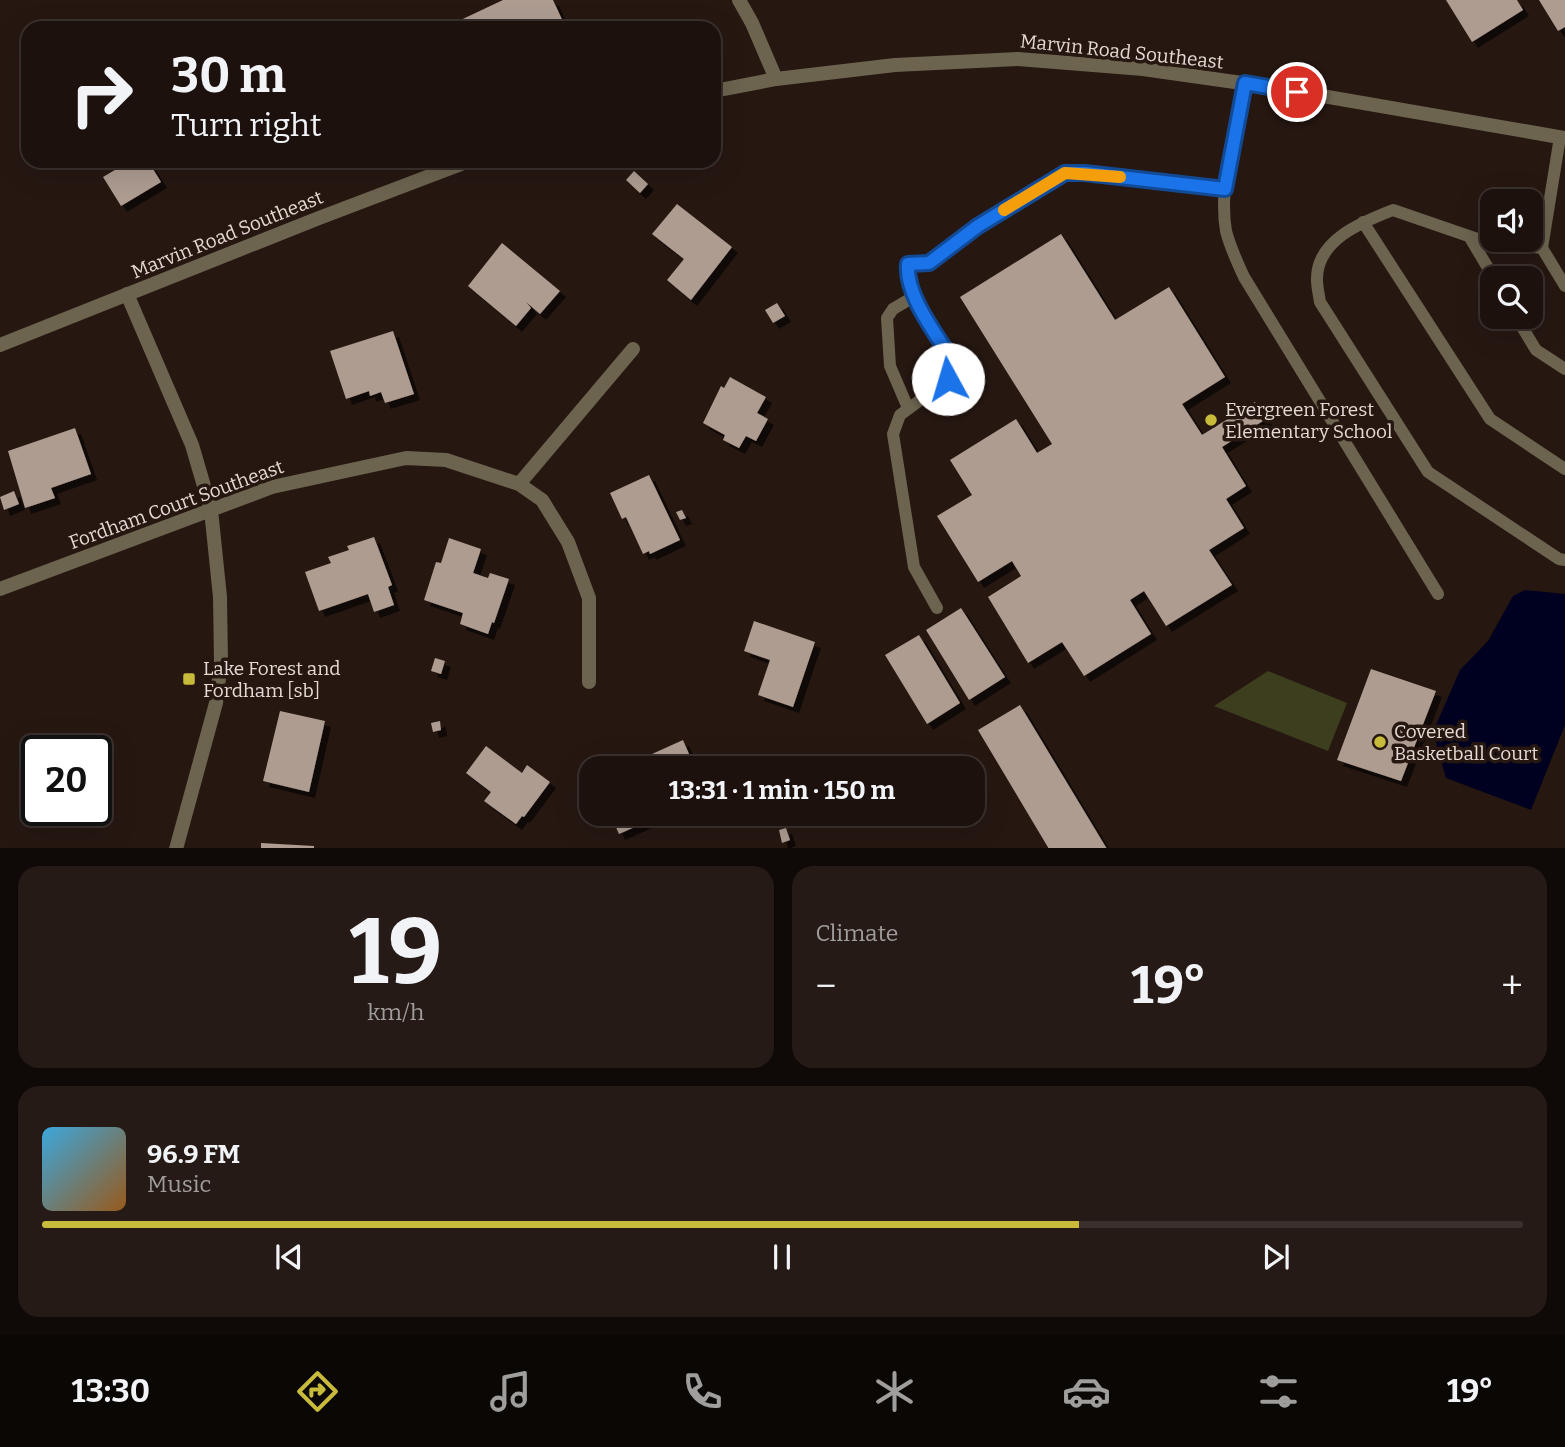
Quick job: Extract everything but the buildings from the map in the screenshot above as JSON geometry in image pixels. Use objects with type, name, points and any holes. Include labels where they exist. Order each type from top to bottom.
[{"type":"street","points":[[739,0],[776,79]]},
{"type":"street","name":"Marvin Road Southeast","points":[[721,90],[776,79],[895,65],[1018,59],[1143,69],[1245,83],[1563,137]]},
{"type":"street","name":"Marvin Road Southeast","points":[[0,345],[451,168]]},
{"type":"street","points":[[127,294],[192,445],[211,510],[220,597],[221,662],[216,703],[176,848]]},
{"type":"street","points":[[519,484],[634,349]]},
{"type":"street","name":"Fordham Court Southeast","points":[[0,589],[272,487],[406,458],[446,460],[519,484],[542,500],[568,542],[589,598],[589,682]]},
{"type":"lane","points":[[1245,83],[1225,189],[1229,245],[1244,277],[1438,594]]},
{"type":"lane","points":[[1543,243],[1563,137]]},
{"type":"lane","points":[[937,608],[914,567],[893,434],[900,415],[948,379],[954,363],[915,296],[907,278],[908,264],[929,263],[978,226],[1065,173],[1225,189]]},
{"type":"lane","points":[[1480,240],[1393,210],[1363,222],[1339,238],[1323,256],[1317,278],[1320,302],[1428,472],[1559,559],[1565,560]]},
{"type":"lane","points":[[1363,222],[1490,419],[1565,469]]},
{"type":"lane","points":[[1469,236],[1487,266]]},
{"type":"lane","points":[[1543,250],[1565,286]]},
{"type":"lane","points":[[908,408],[890,366],[887,318],[893,309],[915,296]]},
{"type":"lane","points":[[1523,329],[1536,350],[1565,369]]},
{"type":"green space","points":[[1268,671],[1347,703],[1328,751],[1214,706]]},
{"type":"water","points":[[1525,590],[1565,594],[1565,725],[1531,810],[1446,778],[1433,732],[1460,670],[1488,641],[1513,596]]},
{"type":"slow traffic","points":[[1004,210],[1065,173],[1120,177]]},
{"type":"place","name":"Evergreen Forest Elementary School","points":[[1211,420]]},
{"type":"place","name":"Lake Forest and Fordham [sb]","points":[[189,679]]},
{"type":"place","name":"Covered Basketball Court","points":[[1380,742]]},
{"type":"route","points":[[948,379],[954,363],[919,304],[907,278],[908,264],[929,263],[978,226],[1065,173],[1225,189],[1245,83],[1297,92]]}]
